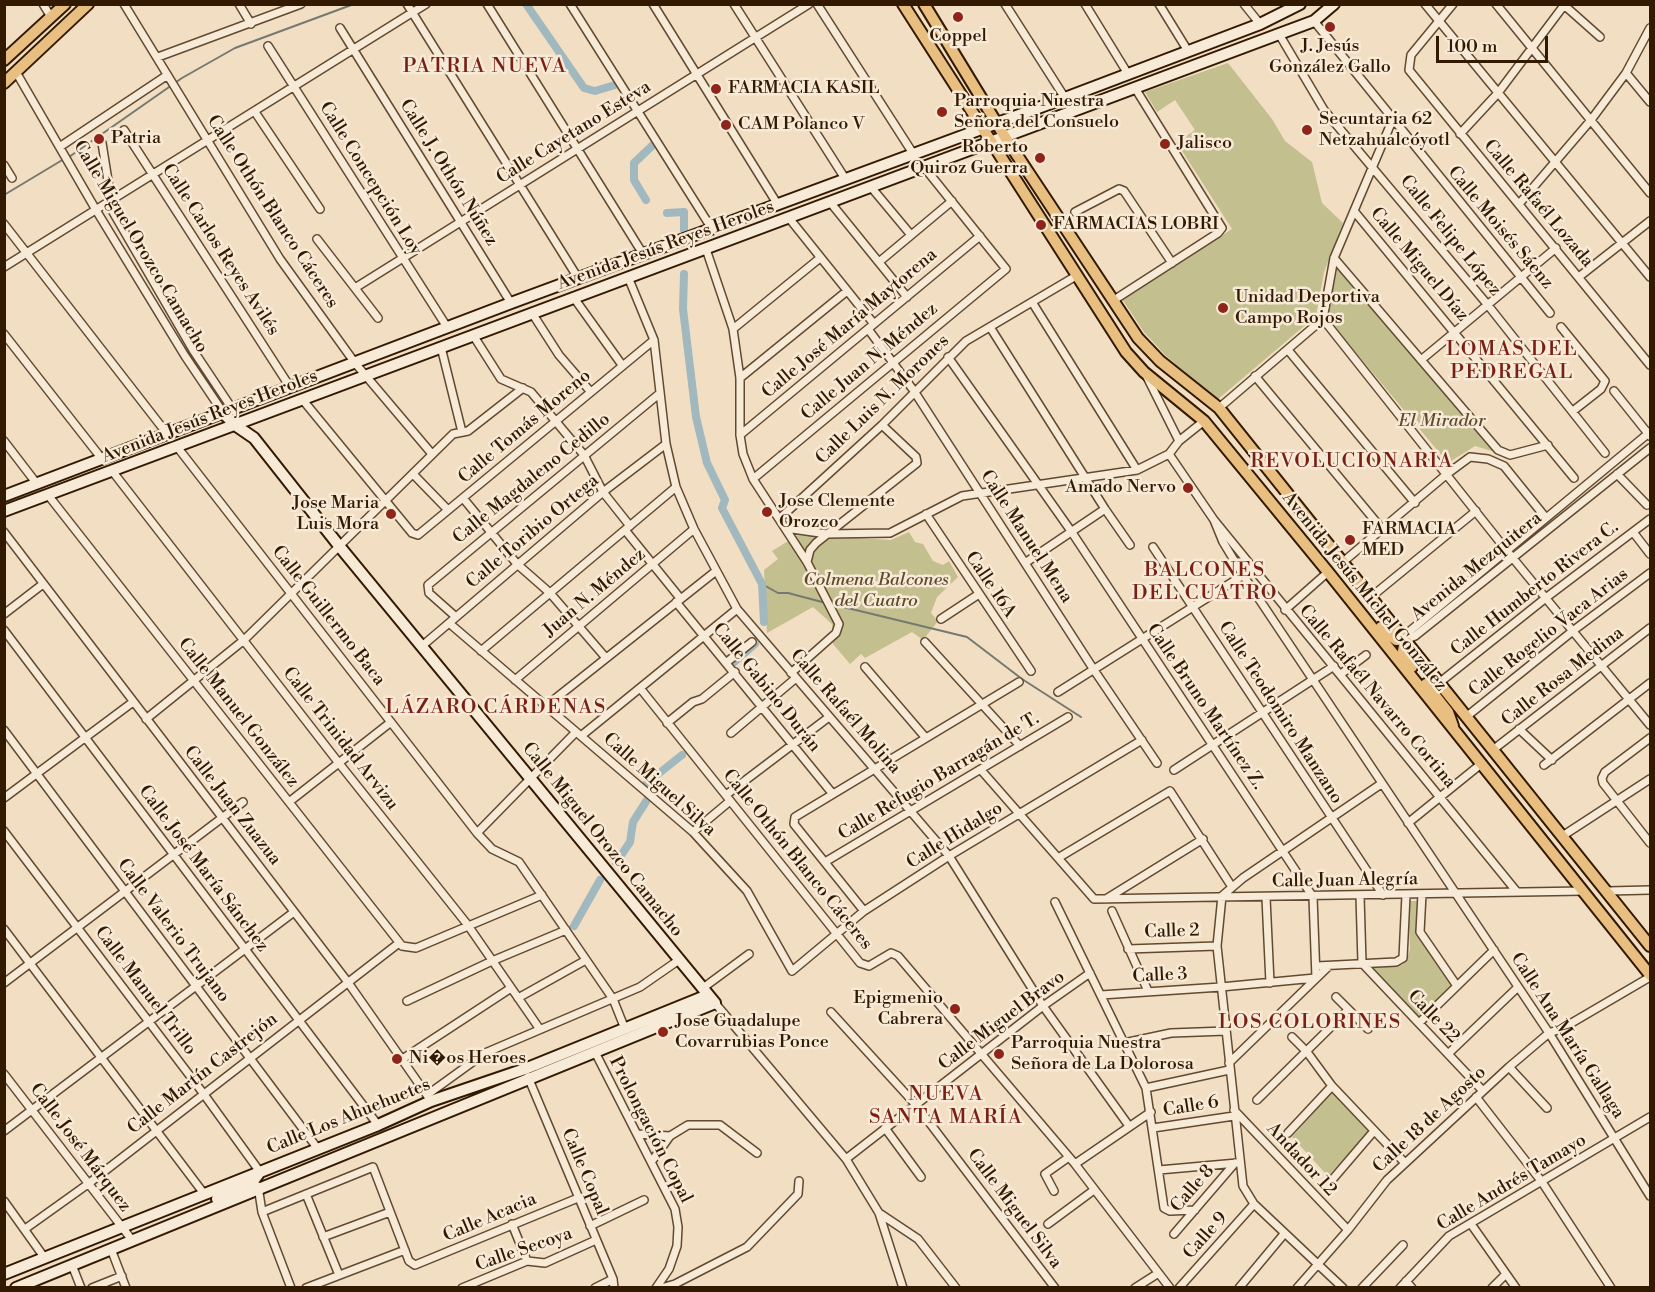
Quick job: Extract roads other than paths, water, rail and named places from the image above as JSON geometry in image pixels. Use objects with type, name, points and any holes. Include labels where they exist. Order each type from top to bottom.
[{"type":"main road","points":[[5,58],[65,4]]},
{"type":"main road","points":[[4,83],[88,4]]},
{"type":"main road","name":"Avenida Jesús Michel González","points":[[903,4],[1125,352],[1144,372],[1204,421],[1328,572],[1650,976]]},
{"type":"main road","name":"Avenida Jesús Michel González","points":[[924,4],[1005,137],[1138,338],[1160,361],[1219,408],[1466,717],[1564,835],[1650,946]]},
{"type":"main road","points":[[1328,572],[1347,586],[1388,636],[1396,640],[1405,640],[1405,657],[1448,712],[1456,734]]},
{"type":"street","points":[[43,4],[51,17]]},
{"type":"street","name":"Calle Othón Blanco Cáceres","points":[[124,4],[158,57],[167,78],[280,259],[355,363],[432,454]]},
{"type":"street","points":[[239,4],[251,24]]},
{"type":"street","points":[[158,57],[301,4]]},
{"type":"street","points":[[407,4],[578,278]]},
{"type":"street","points":[[4,267],[295,88],[426,4]]},
{"type":"street","points":[[487,4],[643,254]]},
{"type":"street","points":[[570,4],[712,229]]},
{"type":"street","points":[[653,4],[778,205]]},
{"type":"street","points":[[734,4],[846,180]]},
{"type":"street","name":"Calle Cayetano Esteva","points":[[355,288],[809,4]]},
{"type":"street","points":[[817,4],[914,155]]},
{"type":"street","points":[[1005,4],[1065,98]]},
{"type":"street","points":[[1085,4],[1128,74]]},
{"type":"street","points":[[1159,4],[1188,51]]},
{"type":"street","points":[[1244,4],[1260,24]]},
{"type":"street","name":"Avenida Jesús Reyes Heroles","points":[[4,496],[511,303],[983,130],[1260,24],[1300,4]]},
{"type":"street","name":"Avenida Jesús Reyes Heroles","points":[[4,511],[242,426],[302,399],[365,375],[1314,21],[1334,4]]},
{"type":"street","points":[[1425,4],[1650,277]]},
{"type":"street","points":[[1440,22],[1453,4]]},
{"type":"street","points":[[1496,4],[1650,193]]},
{"type":"street","points":[[1460,134],[1498,93],[1564,5],[1600,37]]},
{"type":"street","name":"Calle Moisés Sáenz","points":[[1314,21],[1392,121],[1550,313]]},
{"type":"street","name":"Calle Rafaél Lozada","points":[[1440,22],[1409,60],[1409,70],[1580,276],[1650,365]]},
{"type":"street","name":"Calle J. Othón Núñez","points":[[340,28],[511,303]]},
{"type":"street","points":[[1519,204],[1556,163],[1626,73],[1650,28]]},
{"type":"street","name":"Calle Felipe López","points":[[1279,34],[1324,110],[1487,304],[1605,453]]},
{"type":"street","name":"Calle Concepción Loy","points":[[268,46],[447,327]]},
{"type":"street","name":"Calle Miguel Orozco Camacho","points":[[16,72],[96,210],[185,356],[679,960],[846,1159],[879,1212],[903,1287]]},
{"type":"street","points":[[1626,73],[1650,102]]},
{"type":"street","points":[[62,149],[167,78]]},
{"type":"street","points":[[1114,300],[1222,228],[1135,88]]},
{"type":"street","points":[[255,112],[320,209]]},
{"type":"street","points":[[1219,408],[1323,319],[1334,258],[1392,121]]},
{"type":"street","name":"Calle Carlos Reyes Avilés","points":[[124,130],[290,387]]},
{"type":"street","name":"Calle Miguel Orozco Camacho","points":[[102,143],[113,212],[229,412]]},
{"type":"street","points":[[4,165],[12,178]]},
{"type":"street","points":[[924,167],[980,236]]},
{"type":"street","points":[[871,187],[911,235]]},
{"type":"street","points":[[1075,212],[1119,189],[1124,191],[1172,263]]},
{"type":"street","points":[[879,262],[952,201]]},
{"type":"street","points":[[830,202],[907,297]]},
{"type":"street","name":"Calle Miguel Díaz","points":[[1354,211],[1574,478]]},
{"type":"street","points":[[789,218],[874,324]]},
{"type":"street","points":[[1580,276],[1650,221]]},
{"type":"street","points":[[4,224],[168,435]]},
{"type":"street","name":"Calle Juan N. Méndez","points":[[753,479],[892,361],[1006,269],[980,236]]},
{"type":"street","name":"Calle José María Maytorena","points":[[740,435],[980,236]]},
{"type":"street","points":[[318,239],[378,318]]},
{"type":"street","points":[[1420,360],[1556,248]]},
{"type":"street","points":[[706,249],[733,329],[740,378],[740,435],[743,454],[753,479],[807,562],[839,624],[836,633],[761,707],[731,733]]},
{"type":"street","points":[[733,329],[820,258]]},
{"type":"street","points":[[1334,258],[1498,450],[1504,454],[1548,445]]},
{"type":"street","name":"Calle Luis N. Morones","points":[[779,519],[882,425],[966,341],[1076,276]]},
{"type":"street","name":"Calle Rafaél Molina","points":[[628,277],[654,340],[666,444],[676,488],[694,530],[737,609],[950,856],[1043,1006],[1129,1126]]},
{"type":"street","points":[[740,378],[847,291]]},
{"type":"street","points":[[574,298],[622,365]]},
{"type":"street","points":[[1032,302],[1137,470]]},
{"type":"street","points":[[532,313],[559,355],[590,391]]},
{"type":"street","points":[[1323,319],[1507,551],[1650,725]]},
{"type":"street","points":[[990,327],[1130,545]]},
{"type":"street","points":[[1561,327],[1605,384],[1573,411]]},
{"type":"street","name":"Calle Manuel Mena","points":[[868,329],[914,392],[1157,763]]},
{"type":"street","points":[[4,334],[102,459]]},
{"type":"street","name":"Calle Gabino Durán","points":[[473,335],[501,380],[531,392],[584,455],[603,492],[678,600],[761,707],[832,793]]},
{"type":"street","name":"Calle Tomás Moreno","points":[[386,500],[415,535],[421,534],[554,420],[654,340]]},
{"type":"street","points":[[441,347],[462,432]]},
{"type":"street","points":[[1288,350],[1414,503]]},
{"type":"street","name":"Calle Bruno Martínez Z.","points":[[948,357],[1071,531],[1313,897]]},
{"type":"street","points":[[1144,372],[1179,441]]},
{"type":"street","points":[[1255,376],[1382,529]]},
{"type":"street","points":[[146,719],[244,640],[340,548],[453,434],[472,428],[523,388]]},
{"type":"street","points":[[1614,391],[1650,434]]},
{"type":"street","name":"Calle Magdaleno Cedillo","points":[[456,617],[427,589],[490,532],[659,394]]},
{"type":"street","points":[[302,399],[386,500]]},
{"type":"street","points":[[785,528],[827,534],[890,533],[952,500],[1137,470],[1169,454],[1179,441],[1204,421]]},
{"type":"street","points":[[807,562],[812,547],[917,463],[916,457],[882,425]]},
{"type":"street","name":"Avenida Mezquitera","points":[[1405,640],[1411,630],[1650,434]]},
{"type":"street","points":[[4,441],[37,484]]},
{"type":"street","name":"Calle Toribio Ortega","points":[[422,646],[603,492],[666,444]]},
{"type":"street","name":"Calle Guillermo Baca","points":[[177,448],[477,833],[492,849],[517,860],[613,999],[625,1029]]},
{"type":"street","name":"Avenida Mezquitera","points":[[1405,640],[1415,636],[1514,559],[1650,448]]},
{"type":"street","name":"Calle Rafaél Navarro Cortina","points":[[1169,454],[1214,520],[1517,892]]},
{"type":"street","points":[[1343,562],[1470,457],[1496,461],[1514,477],[1546,518]]},
{"type":"street","name":"Calle Trinidad Arvizu","points":[[113,472],[467,924],[539,1028]]},
{"type":"street","points":[[413,474],[448,510]]},
{"type":"street","points":[[1617,474],[1647,505]]},
{"type":"street","points":[[481,651],[676,488]]},
{"type":"street","name":"Calle Manuel González","points":[[48,495],[399,943],[405,949],[416,948],[467,924]]},
{"type":"street","points":[[463,498],[517,564],[550,593],[606,658]]},
{"type":"street","points":[[1024,563],[1105,509]]},
{"type":"street","points":[[1371,597],[1476,511]]},
{"type":"street","name":"Calle 16A","points":[[926,514],[1031,671]]},
{"type":"street","name":"Calle Humberto Rivera C.","points":[[1439,683],[1650,519]]},
{"type":"street","name":"Calle Rafaél Navarro Cortina","points":[[1214,520],[1222,542],[1243,575],[1456,894]]},
{"type":"street","name":"Juan N. Méndez","points":[[515,680],[694,530]]},
{"type":"street","name":"Calle Juan Zuazua","points":[[4,532],[347,981],[429,1098]]},
{"type":"street","points":[[1633,532],[1650,554]]},
{"type":"street","name":"Calle Teodomiro Manzano","points":[[1153,547],[1383,895]]},
{"type":"street","points":[[1058,692],[1253,569]]},
{"type":"street","points":[[546,706],[716,571]]},
{"type":"street","points":[[1286,610],[1328,572]]},
{"type":"street","name":"Calle Rogelio Vaca Arias","points":[[1466,717],[1574,630],[1650,573]]},
{"type":"street","points":[[4,614],[43,584]]},
{"type":"street","points":[[941,619],[979,594]]},
{"type":"street","points":[[477,833],[530,778],[579,734],[737,609]]},
{"type":"street","name":"Calle Miguel Silva","points":[[449,623],[693,832],[747,891],[792,971]]},
{"type":"street","name":"Calle Rosa Medina","points":[[1494,749],[1650,628]]},
{"type":"street","name":"Calle José María Sánchez","points":[[4,630],[378,1125]]},
{"type":"street","points":[[727,662],[752,642]]},
{"type":"street","points":[[925,642],[1020,746]]},
{"type":"street","points":[[1341,674],[1366,655]]},
{"type":"street","points":[[1174,770],[1334,666]]},
{"type":"street","points":[[865,667],[925,737]]},
{"type":"street","points":[[667,723],[735,672]]},
{"type":"street","points":[[864,911],[794,824],[793,819],[873,768],[1019,682]]},
{"type":"street","points":[[1544,765],[1650,683]]},
{"type":"street","name":"Calle Othón Blanco Cáceres","points":[[640,688],[862,965],[869,966],[891,953],[898,956],[1075,1164],[1157,1274],[1170,1287]]},
{"type":"street","points":[[4,798],[133,702]]},
{"type":"street","points":[[693,832],[728,798],[829,717]]},
{"type":"street","name":"Calle Refugio Barragán de T.","points":[[825,862],[1068,717]]},
{"type":"street","points":[[288,802],[391,722]]},
{"type":"street","points":[[1519,729],[1552,760]]},
{"type":"street","name":"Calle Valerio Trujano","points":[[4,730],[318,1149]]},
{"type":"street","points":[[1650,738],[1605,772],[1602,778],[1603,783],[1650,843]]},
{"type":"street","name":"Calle Hidalgo","points":[[792,971],[864,911],[1142,740]]},
{"type":"street","points":[[1408,823],[1481,764]]},
{"type":"street","points":[[981,770],[1090,897],[1099,900],[1106,899],[1203,839]]},
{"type":"street","points":[[1564,835],[1650,779]]},
{"type":"street","points":[[1343,1287],[1254,1204],[1243,1186],[1237,1163],[1217,946],[1222,896],[1282,851],[1381,784]]},
{"type":"street","points":[[1058,858],[1170,791],[1232,887]]},
{"type":"street","points":[[4,983],[243,802]]},
{"type":"street","name":"Calle Manuel Trillo","points":[[4,831],[150,1022],[260,1172]]},
{"type":"street","points":[[1608,891],[1650,890]]},
{"type":"street","name":"Calle Juan Alegría","points":[[1106,899],[1584,891]]},
{"type":"street","points":[[1422,894],[1419,930],[1457,986]]},
{"type":"street","name":"Calle Ana María Gallaga","points":[[1456,894],[1549,1033],[1650,1196]]},
{"type":"street","points":[[467,924],[542,895]]},
{"type":"street","points":[[1317,966],[1396,962],[1403,958],[1406,895]]},
{"type":"street","points":[[1360,896],[1362,963]]},
{"type":"street","points":[[1313,897],[1316,978]]},
{"type":"street","points":[[1266,898],[1270,983]]},
{"type":"street","points":[[1055,902],[1146,1088],[1165,1209],[1195,1210]]},
{"type":"street","points":[[1112,911],[1148,991]]},
{"type":"street","points":[[4,1131],[294,912]]},
{"type":"street","points":[[4,929],[205,1195]]},
{"type":"street","points":[[407,1001],[492,961],[566,930]]},
{"type":"street","name":"Calle Martín Castrejón","points":[[25,1229],[88,1184],[156,1129],[399,943]]},
{"type":"street","name":"Calle 2","points":[[1128,949],[1217,946]]},
{"type":"street","points":[[1419,1023],[1494,950]]},
{"type":"street","points":[[708,995],[749,954]]},
{"type":"street","points":[[518,998],[586,960]]},
{"type":"street","points":[[429,1098],[481,1055],[539,1028],[640,987],[679,960]]},
{"type":"street","name":"Calle 22","points":[[1362,963],[1483,1091]]},
{"type":"street","points":[[1146,1088],[1229,1067],[1329,966]]},
{"type":"street","name":"Calle Miguel Bravo","points":[[846,1159],[980,1054],[1090,973]]},
{"type":"street","name":"Calle 18 de Agosto","points":[[1297,1287],[1348,1230],[1382,1186],[1509,1067],[1549,1033],[1563,1028],[1650,976]]},
{"type":"street","name":"Calle 3","points":[[1101,994],[1221,987],[1316,978]]},
{"type":"street","points":[[1448,1054],[1518,987]]},
{"type":"street","points":[[401,1060],[511,988]]},
{"type":"street","name":"Calle Los Ahuehuetes","points":[[16,1287],[30,1285],[172,1223],[257,1191],[625,1029],[708,995]]},
{"type":"street","name":"Calle Los Ahuehuetes","points":[[4,1274],[378,1125],[429,1098],[527,1074],[595,1052],[708,995]]},
{"type":"street","points":[[1336,997],[1368,1029]]},
{"type":"street","points":[[1257,1100],[1348,1010]]},
{"type":"street","name":"Calle Miguel Silva","points":[[831,1012],[916,1106],[1055,1287]]},
{"type":"street","points":[[1124,1043],[1171,1033],[1226,1031]]},
{"type":"street","points":[[1292,1037],[1307,1052],[1332,1086],[1405,1163]]},
{"type":"street","name":"Prolongación Copal","points":[[595,1052],[675,1209],[678,1227],[674,1258],[656,1287]]},
{"type":"street","points":[[1509,1067],[1547,1108]]},
{"type":"street","name":"Calle José Márquez","points":[[4,1074],[132,1240]]},
{"type":"street","name":"Calle Copal","points":[[527,1074],[613,1279],[614,1287]]},
{"type":"street","points":[[1288,1133],[1332,1086]]},
{"type":"street","points":[[1476,1097],[1542,1182],[1611,1287]]},
{"type":"street","points":[[1075,1164],[1151,1112]]},
{"type":"street","name":"Calle 6","points":[[1153,1128],[1234,1112]]},
{"type":"street","name":"Andador 12","points":[[1234,1112],[1348,1230]]},
{"type":"street","name":"Calle Andrés Tamayo","points":[[1400,1287],[1440,1244],[1650,1117]]},
{"type":"street","points":[[651,1161],[670,1136],[688,1125],[716,1124],[757,1152]]},
{"type":"street","points":[[885,1128],[921,1177]]},
{"type":"street","points":[[1332,1180],[1374,1131]]},
{"type":"street","points":[[637,1134],[670,1136]]},
{"type":"street","points":[[1054,1191],[1045,1174],[1069,1157]]},
{"type":"street","points":[[1159,1170],[1237,1163]]},
{"type":"street","name":"Calle 8","points":[[1174,1234],[1237,1163]]},
{"type":"street","points":[[262,1212],[371,1167],[374,1169],[405,1250],[306,1287]]},
{"type":"street","points":[[260,1172],[257,1191],[262,1212],[291,1287]]},
{"type":"street","points":[[172,1223],[182,1214],[251,1184],[260,1172]]},
{"type":"street","points":[[661,1287],[675,1284],[747,1247],[798,1194],[799,1180]]},
{"type":"street","points":[[1048,1224],[1094,1190]]},
{"type":"street","points":[[306,1194],[339,1275]]},
{"type":"street","name":"Calle Acacia","points":[[405,1250],[413,1265],[578,1198]]},
{"type":"street","points":[[590,1226],[644,1200]]},
{"type":"street","points":[[4,1201],[44,1257]]},
{"type":"street","name":"Calle 9","points":[[1179,1287],[1254,1204]]},
{"type":"street","points":[[323,1237],[390,1212]]},
{"type":"street","points":[[879,1212],[918,1239],[956,1287]]},
{"type":"street","points":[[512,1224],[527,1261]]},
{"type":"street","points":[[1470,1224],[1516,1287]]},
{"type":"street","points":[[1239,1287],[1284,1234]]},
{"type":"street","name":"Calle Secoya","points":[[462,1287],[527,1261],[545,1263],[596,1240]]},
{"type":"street","points":[[1362,1287],[1403,1245]]},
{"type":"street","points":[[111,1249],[126,1287]]},
{"type":"street","points":[[72,1265],[81,1287]]},
{"type":"street","points":[[1135,1287],[1157,1274]]},
{"type":"street","points":[[1492,1287],[1506,1274]]},
{"type":"street","points":[[92,1287],[122,1276]]},
{"type":"street","points":[[595,1287],[613,1279]]},
{"type":"street","points":[[1406,1281],[1412,1287]]},
{"type":"waterway","points":[[69,157],[182,78],[235,48],[354,4]]},
{"type":"waterway","points":[[526,4],[584,88],[595,91],[615,85]]},
{"type":"waterway","points":[[646,200],[634,180],[634,163],[653,145]]},
{"type":"waterway","points":[[4,195],[64,159]]},
{"type":"waterway","points":[[667,213],[684,212],[684,230]]},
{"type":"waterway","points":[[684,274],[683,309],[696,417],[707,463],[725,500],[722,508],[762,584],[764,622]]},
{"type":"waterway","points":[[762,584],[778,593],[788,593],[826,603]]},
{"type":"waterway","points":[[831,604],[967,637],[1022,679],[1081,717]]},
{"type":"waterway","points":[[733,663],[755,644]]},
{"type":"waterway","points":[[647,783],[682,755]]},
{"type":"waterway","points":[[616,863],[630,842],[633,822],[647,800]]},
{"type":"waterway","points":[[574,926],[600,880]]},
{"type":"place","name":"Coppel","points":[[958,17]]},
{"type":"place","name":"J. Jesús González Gallo","points":[[1330,27]]},
{"type":"place","name":"FARMACIA KASIL","points":[[716,89]]},
{"type":"place","name":"Parroquia Nuestra Señora del Consuelo","points":[[942,112]]},
{"type":"place","name":"CAM Polanco V","points":[[726,125]]},
{"type":"place","name":"Secuntaria 62 Netzahualcóyotl","points":[[1307,130]]},
{"type":"place","name":"Patria","points":[[99,139]]},
{"type":"place","name":"Jalisco","points":[[1165,144]]},
{"type":"place","name":"Roberto Quiroz Guerra","points":[[1040,158]]},
{"type":"place","name":"FARMACIAS LOBRI","points":[[1041,225]]},
{"type":"place","name":"Unidad Deportiva Campo Rojos","points":[[1223,308]]},
{"type":"place","name":"Amado Nervo","points":[[1188,488]]},
{"type":"place","name":"Jose Clemente Orozco","points":[[767,512]]},
{"type":"place","name":"Jose Maria Luis Mora","points":[[391,514]]},
{"type":"place","name":"FARMACIA MED","points":[[1350,540]]},
{"type":"place","name":"Epigmenio Cabrera","points":[[955,1009]]},
{"type":"place","name":"Jose Guadalupe Covarrubias Ponce","points":[[663,1032]]},
{"type":"place","name":"Parroquia Nuestra Señora de La Dolorosa","points":[[999,1054]]},
{"type":"place","name":"Ni�os Heroes","points":[[397,1059]]},
{"type":"district","name":"PATRIA NUEVA","points":[[485,67]]},
{"type":"district","name":"LOMAS DEL PEDREGAL","points":[[1512,362]]},
{"type":"district","name":"REVOLUCIONARIA","points":[[1352,462]]},
{"type":"district","name":"BALCONES DEL CUATRO","points":[[1205,582]]},
{"type":"district","name":"LÁZARO CÁRDENAS","points":[[496,708]]},
{"type":"district","name":"LOS COLORINES","points":[[1310,1023]]},
{"type":"district","name":"NUEVA SANTA MARÍA","points":[[946,1106]]},
{"type":"park label","name":"El Mirador","points":[[1442,422]]},
{"type":"park label","name":"Colmena Balcones del Cuatro","points":[[876,591]]}]
